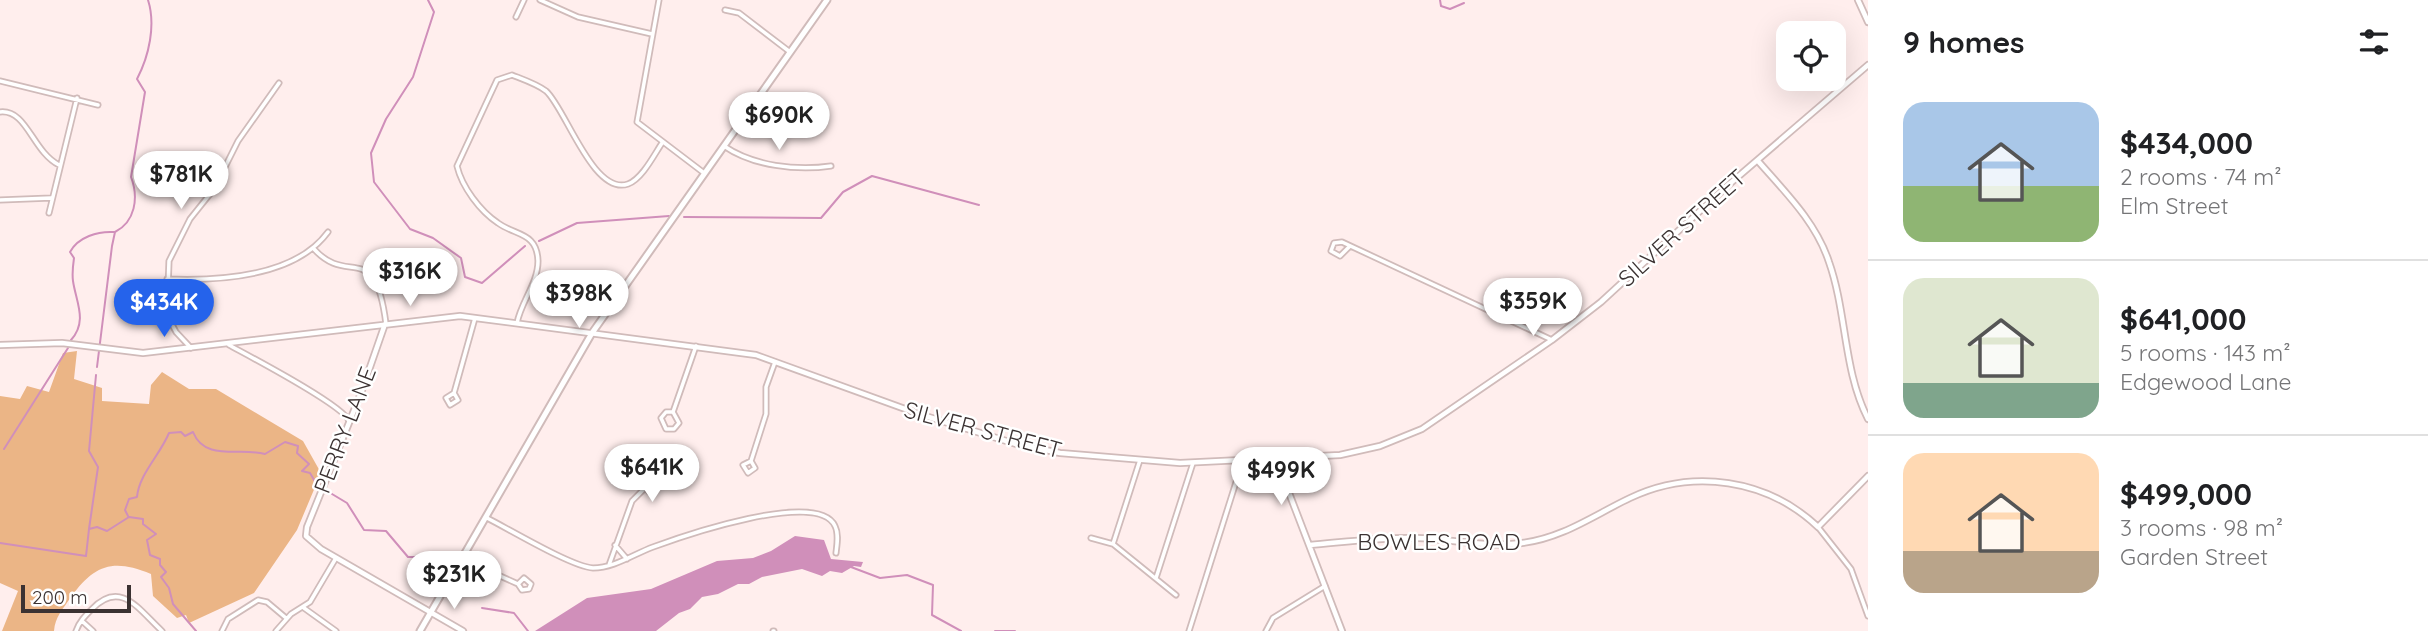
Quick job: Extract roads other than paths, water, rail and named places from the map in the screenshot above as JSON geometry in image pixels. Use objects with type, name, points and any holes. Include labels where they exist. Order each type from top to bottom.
[{"type":"main road","points":[[420,631],[592,333],[827,0]]},
{"type":"street","points":[[516,18],[524,0]]},
{"type":"street","points":[[540,0],[578,17],[652,34]]},
{"type":"street","points":[[659,0],[638,124],[704,173]]},
{"type":"street","points":[[1858,0],[1868,22]]},
{"type":"street","points":[[1861,9],[1868,7]]},
{"type":"street","points":[[725,10],[738,13],[790,52]]},
{"type":"street","name":"SILVER STREET","points":[[0,345],[62,343],[143,353],[229,345],[451,316],[696,346],[776,360],[860,395],[1016,444],[1068,454],[1193,463],[1350,453],[1416,432],[1552,340],[1601,302],[1868,65]]},
{"type":"street","points":[[517,323],[522,303],[536,273],[535,246],[526,235],[500,225],[480,206],[466,186],[457,166],[497,80],[506,75],[514,75],[546,92],[589,162],[616,183],[628,184],[635,179],[662,143]]},
{"type":"street","points":[[0,81],[98,105]]},
{"type":"street","points":[[192,349],[168,319],[169,261],[185,227],[214,189],[238,141],[279,83]]},
{"type":"street","points":[[49,213],[77,98]]},
{"type":"street","points":[[0,112],[11,112],[19,117],[39,149],[59,165]]},
{"type":"street","points":[[724,146],[745,157],[786,166],[808,169],[831,166]]},
{"type":"street","points":[[1758,160],[1804,214],[1822,243],[1834,277],[1854,384],[1868,419]]},
{"type":"street","points":[[0,200],[51,198]]},
{"type":"street","points":[[167,279],[210,279],[253,272],[314,249],[328,232]]},
{"type":"street","points":[[1350,246],[1341,256],[1336,256],[1331,251],[1337,242],[1350,246],[1552,340]]},
{"type":"street","points":[[314,249],[328,261],[356,266],[372,276],[381,291],[385,324]]},
{"type":"street","points":[[454,393],[475,318]]},
{"type":"street","name":"PERRY LANE","points":[[335,558],[311,543],[306,536],[307,527],[385,324]]},
{"type":"street","points":[[229,345],[326,401],[347,415],[349,421]]},
{"type":"street","points":[[673,412],[662,416],[661,424],[666,429],[674,429],[679,423],[673,412],[696,346]]},
{"type":"street","points":[[751,461],[766,414],[766,387],[776,360]]},
{"type":"street","points":[[1276,458],[1342,631]]},
{"type":"street","points":[[1112,544],[1140,460]]},
{"type":"street","points":[[1189,631],[1243,460]]},
{"type":"street","points":[[1156,579],[1193,463]]},
{"type":"street","points":[[1818,527],[1868,476]]},
{"type":"street","name":"BOWLES ROAD","points":[[1310,545],[1403,538],[1489,545],[1527,543],[1564,533],[1646,491],[1667,485],[1699,481],[1736,484],[1767,494],[1794,508],[1818,527],[1851,569],[1868,616]]},
{"type":"street","points":[[608,565],[632,501],[646,487]]},
{"type":"street","points":[[485,517],[594,568],[627,559],[660,544],[781,512],[819,515],[830,520],[837,532],[836,553]]},
{"type":"street","points":[[1091,538],[1112,544],[1176,595]]},
{"type":"street","points":[[615,545],[627,559]]},
{"type":"street","points":[[276,631],[286,618],[304,608],[335,558],[463,631]]},
{"type":"street","points":[[461,559],[518,584]]},
{"type":"street","points":[[1265,631],[1273,618],[1325,586]]},
{"type":"street","points":[[76,631],[81,620],[101,600],[119,596],[162,631]]},
{"type":"street","points":[[222,631],[228,619],[256,601],[267,602],[286,618]]},
{"type":"street","points":[[304,608],[336,631]]},
{"type":"street","points":[[81,620],[93,631]]},
{"type":"waterway","points":[[97,367],[115,232],[127,222],[134,209],[135,193],[131,177],[145,92],[137,79],[150,40],[148,0]]},
{"type":"waterway","points":[[428,0],[434,12],[413,77],[386,119],[371,153],[374,182],[410,229],[433,238],[461,258],[465,277],[482,283],[525,246]]},
{"type":"waterway","points":[[1440,0],[1441,6],[1450,9],[1464,3]]},
{"type":"waterway","points":[[684,217],[821,218],[843,192],[872,176],[979,205]]},
{"type":"waterway","points":[[539,241],[577,223],[669,216]]},
{"type":"waterway","points":[[71,340],[79,326],[80,311],[73,278],[74,258],[70,252],[78,242],[89,236],[114,232]]},
{"type":"waterway","points":[[4,449],[68,348]]},
{"type":"waterway","points":[[96,375],[89,451],[98,467],[89,529],[97,527],[107,531],[129,517],[143,519],[143,524],[156,534],[147,540],[150,555],[160,559],[160,565],[166,572],[161,577],[169,588],[173,604],[196,631]]},
{"type":"waterway","points":[[128,516],[125,510],[129,499],[137,497],[142,480],[169,433],[181,432],[185,436],[193,432],[206,447],[224,452],[265,454],[285,442],[298,446],[297,453],[309,464],[302,471],[310,473],[317,485]]},
{"type":"waterway","points":[[327,491],[347,503],[364,530],[386,531],[408,557],[427,557],[429,563],[423,571],[436,587]]},
{"type":"waterway","points":[[0,543],[86,556],[89,529]]},
{"type":"waterway","points":[[851,567],[880,578],[907,575],[933,585],[932,615],[961,631]]},
{"type":"waterway","points":[[482,608],[514,613],[528,631]]},
{"type":"waterway","points":[[995,631],[1015,631]]}]
